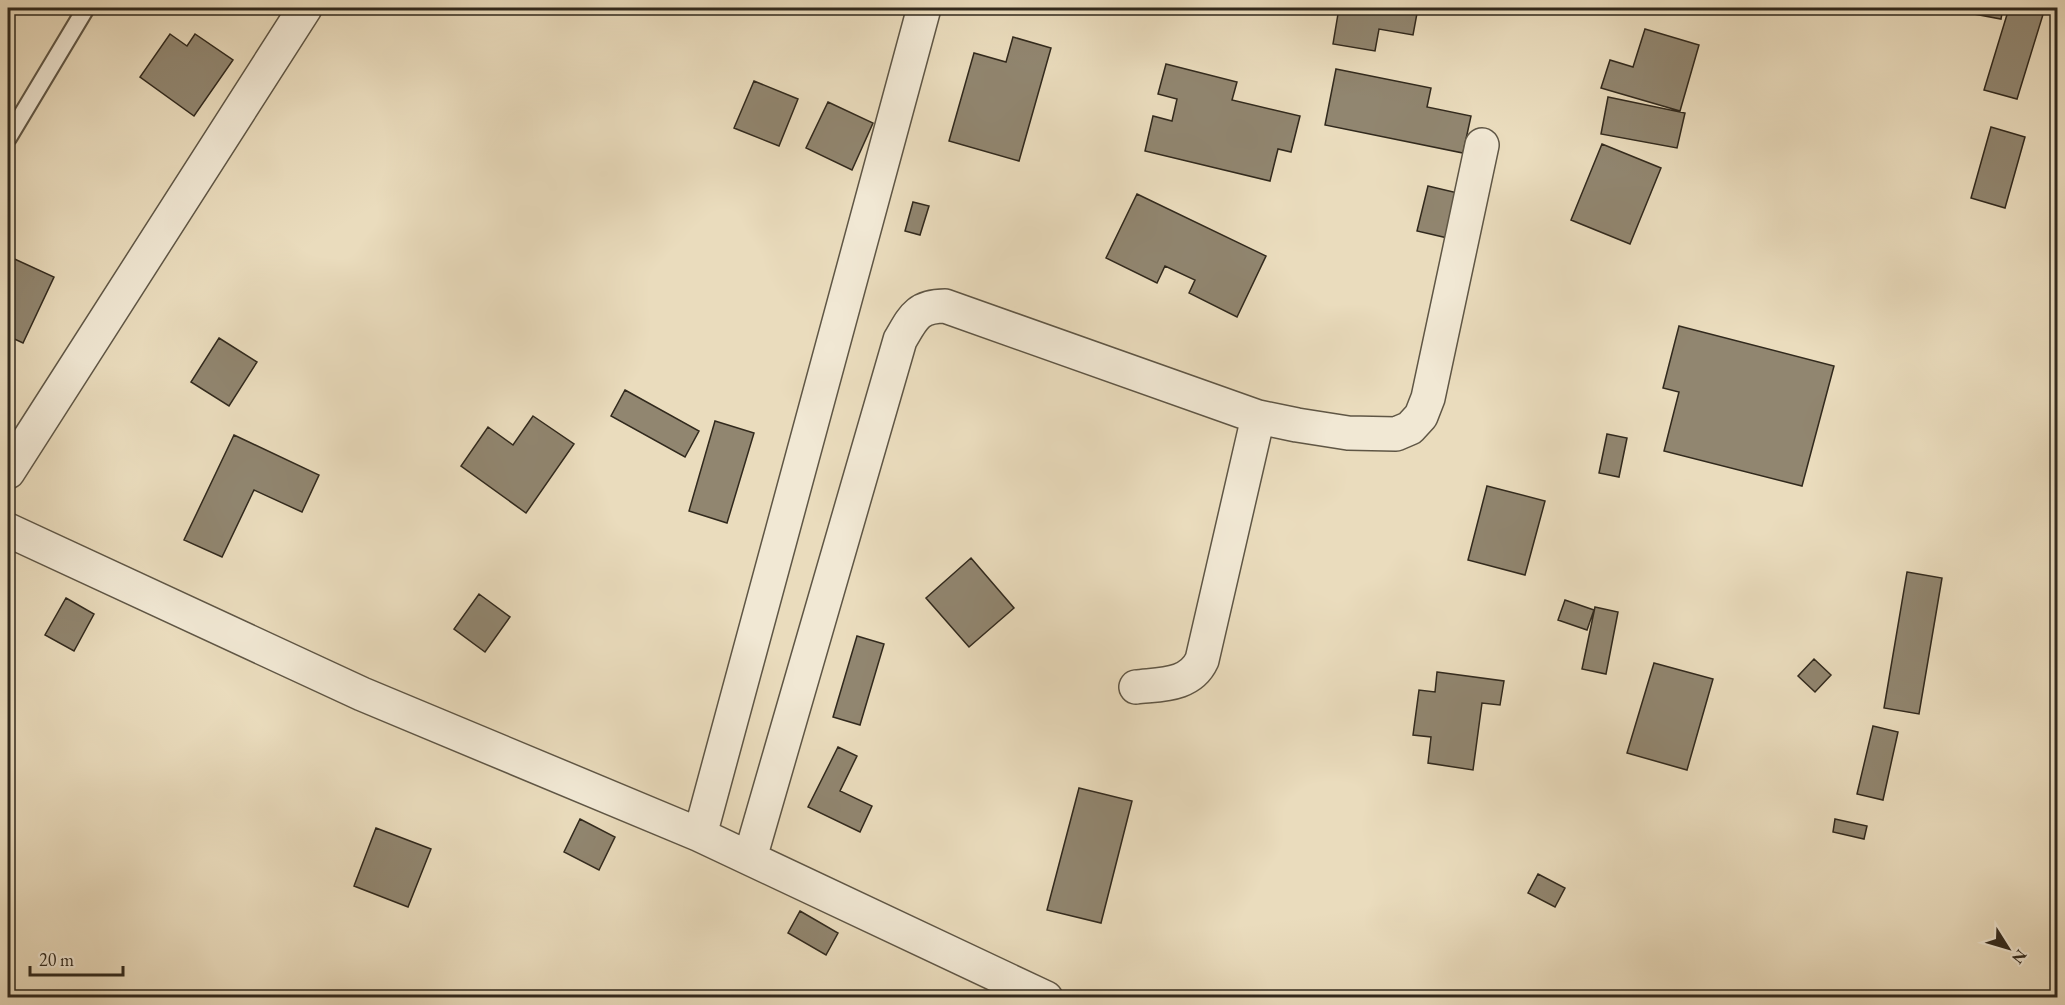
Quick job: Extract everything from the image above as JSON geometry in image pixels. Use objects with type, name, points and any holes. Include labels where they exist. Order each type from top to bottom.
[{"type":"street","points":[[8,472],[305,8]]},
{"type":"street","points":[[700,835],[924,8]]},
{"type":"street","points":[[750,858],[900,340],[913,317],[928,306],[945,306],[1258,417],[1348,433],[1396,434],[1410,428],[1421,417],[1428,398],[1482,145]]},
{"type":"street","points":[[1136,687],[1179,682],[1198,670],[1258,417]]},
{"type":"street","points":[[8,530],[362,694],[700,835],[1015,989],[1046,998]]},
{"type":"lane","points":[[8,138],[86,8]]},
{"type":"building","points":[[1339,8],[1418,8],[1413,35],[1379,29],[1375,51],[1333,44]]},
{"type":"building","points":[[1942,8],[2003,8],[2001,19]]},
{"type":"building","points":[[2009,8],[2045,8],[2017,99],[1984,90]]},
{"type":"building","points":[[1645,29],[1699,45],[1680,111],[1601,88],[1610,60],[1633,67]]},
{"type":"building","points":[[170,34],[187,46],[195,34],[233,60],[194,116],[140,77]]},
{"type":"building","points":[[1013,37],[1051,48],[1019,161],[949,141],[974,53],[1006,62]]},
{"type":"building","points":[[1166,64],[1237,82],[1232,100],[1300,116],[1291,152],[1278,149],[1270,181],[1145,151],[1153,116],[1172,121],[1177,99],[1158,94]]},
{"type":"building","points":[[1336,69],[1431,88],[1427,107],[1471,116],[1463,153],[1325,125]]},
{"type":"building","points":[[754,81],[798,99],[779,146],[734,128]]},
{"type":"building","points":[[1608,97],[1685,113],[1677,148],[1601,134]]},
{"type":"building","points":[[828,102],[873,123],[852,170],[806,148]]},
{"type":"building","points":[[1991,127],[2025,137],[2005,208],[1971,198]]},
{"type":"building","points":[[1602,144],[1661,168],[1630,244],[1571,220]]},
{"type":"building","points":[[1428,186],[1462,194],[1452,239],[1417,231]]},
{"type":"building","points":[[1137,194],[1266,256],[1237,317],[1189,293],[1195,280],[1165,266],[1157,283],[1106,258]]},
{"type":"building","points":[[913,202],[929,206],[920,235],[905,231]]},
{"type":"building","points":[[8,256],[54,277],[23,343],[8,336]]},
{"type":"building","points":[[1679,326],[1834,366],[1802,486],[1664,451],[1679,392],[1663,388]]},
{"type":"building","points":[[219,338],[257,362],[229,406],[191,382]]},
{"type":"building","points":[[625,390],[699,431],[685,457],[611,416]]},
{"type":"building","points":[[533,416],[574,444],[526,513],[461,466],[488,427],[513,445]]},
{"type":"building","points":[[715,421],[754,433],[727,523],[689,511]]},
{"type":"building","points":[[1607,434],[1627,438],[1619,477],[1599,473]]},
{"type":"building","points":[[234,435],[319,475],[302,512],[254,490],[222,557],[184,540]]},
{"type":"building","points":[[1487,486],[1545,501],[1525,575],[1468,560]]},
{"type":"building","points":[[971,558],[1014,608],[969,647],[926,598]]},
{"type":"building","points":[[1907,572],[1942,578],[1919,714],[1884,708]]},
{"type":"building","points":[[479,594],[510,617],[485,652],[454,629]]},
{"type":"building","points":[[66,598],[94,614],[74,651],[45,635]]},
{"type":"building","points":[[1565,600],[1594,610],[1587,630],[1558,620]]},
{"type":"building","points":[[1595,607],[1618,612],[1606,674],[1582,669]]},
{"type":"building","points":[[857,636],[884,644],[860,725],[833,717]]},
{"type":"building","points":[[1814,659],[1831,675],[1815,692],[1798,676]]},
{"type":"building","points":[[1654,663],[1713,679],[1687,770],[1627,753]]},
{"type":"building","points":[[1437,672],[1504,681],[1500,705],[1482,703],[1473,770],[1428,763],[1431,737],[1413,735],[1419,690],[1435,692]]},
{"type":"building","points":[[1873,726],[1898,732],[1883,800],[1857,794]]},
{"type":"building","points":[[838,747],[857,756],[840,791],[872,806],[860,832],[808,807]]},
{"type":"building","points":[[1079,788],[1132,801],[1101,923],[1047,910]]},
{"type":"building","points":[[580,819],[615,837],[599,870],[564,852]]},
{"type":"building","points":[[1835,819],[1867,826],[1864,839],[1833,832]]},
{"type":"building","points":[[376,828],[431,849],[408,907],[354,886]]},
{"type":"building","points":[[1538,874],[1565,888],[1555,907],[1528,893]]},
{"type":"building","points":[[800,911],[838,933],[826,955],[788,933]]}]
